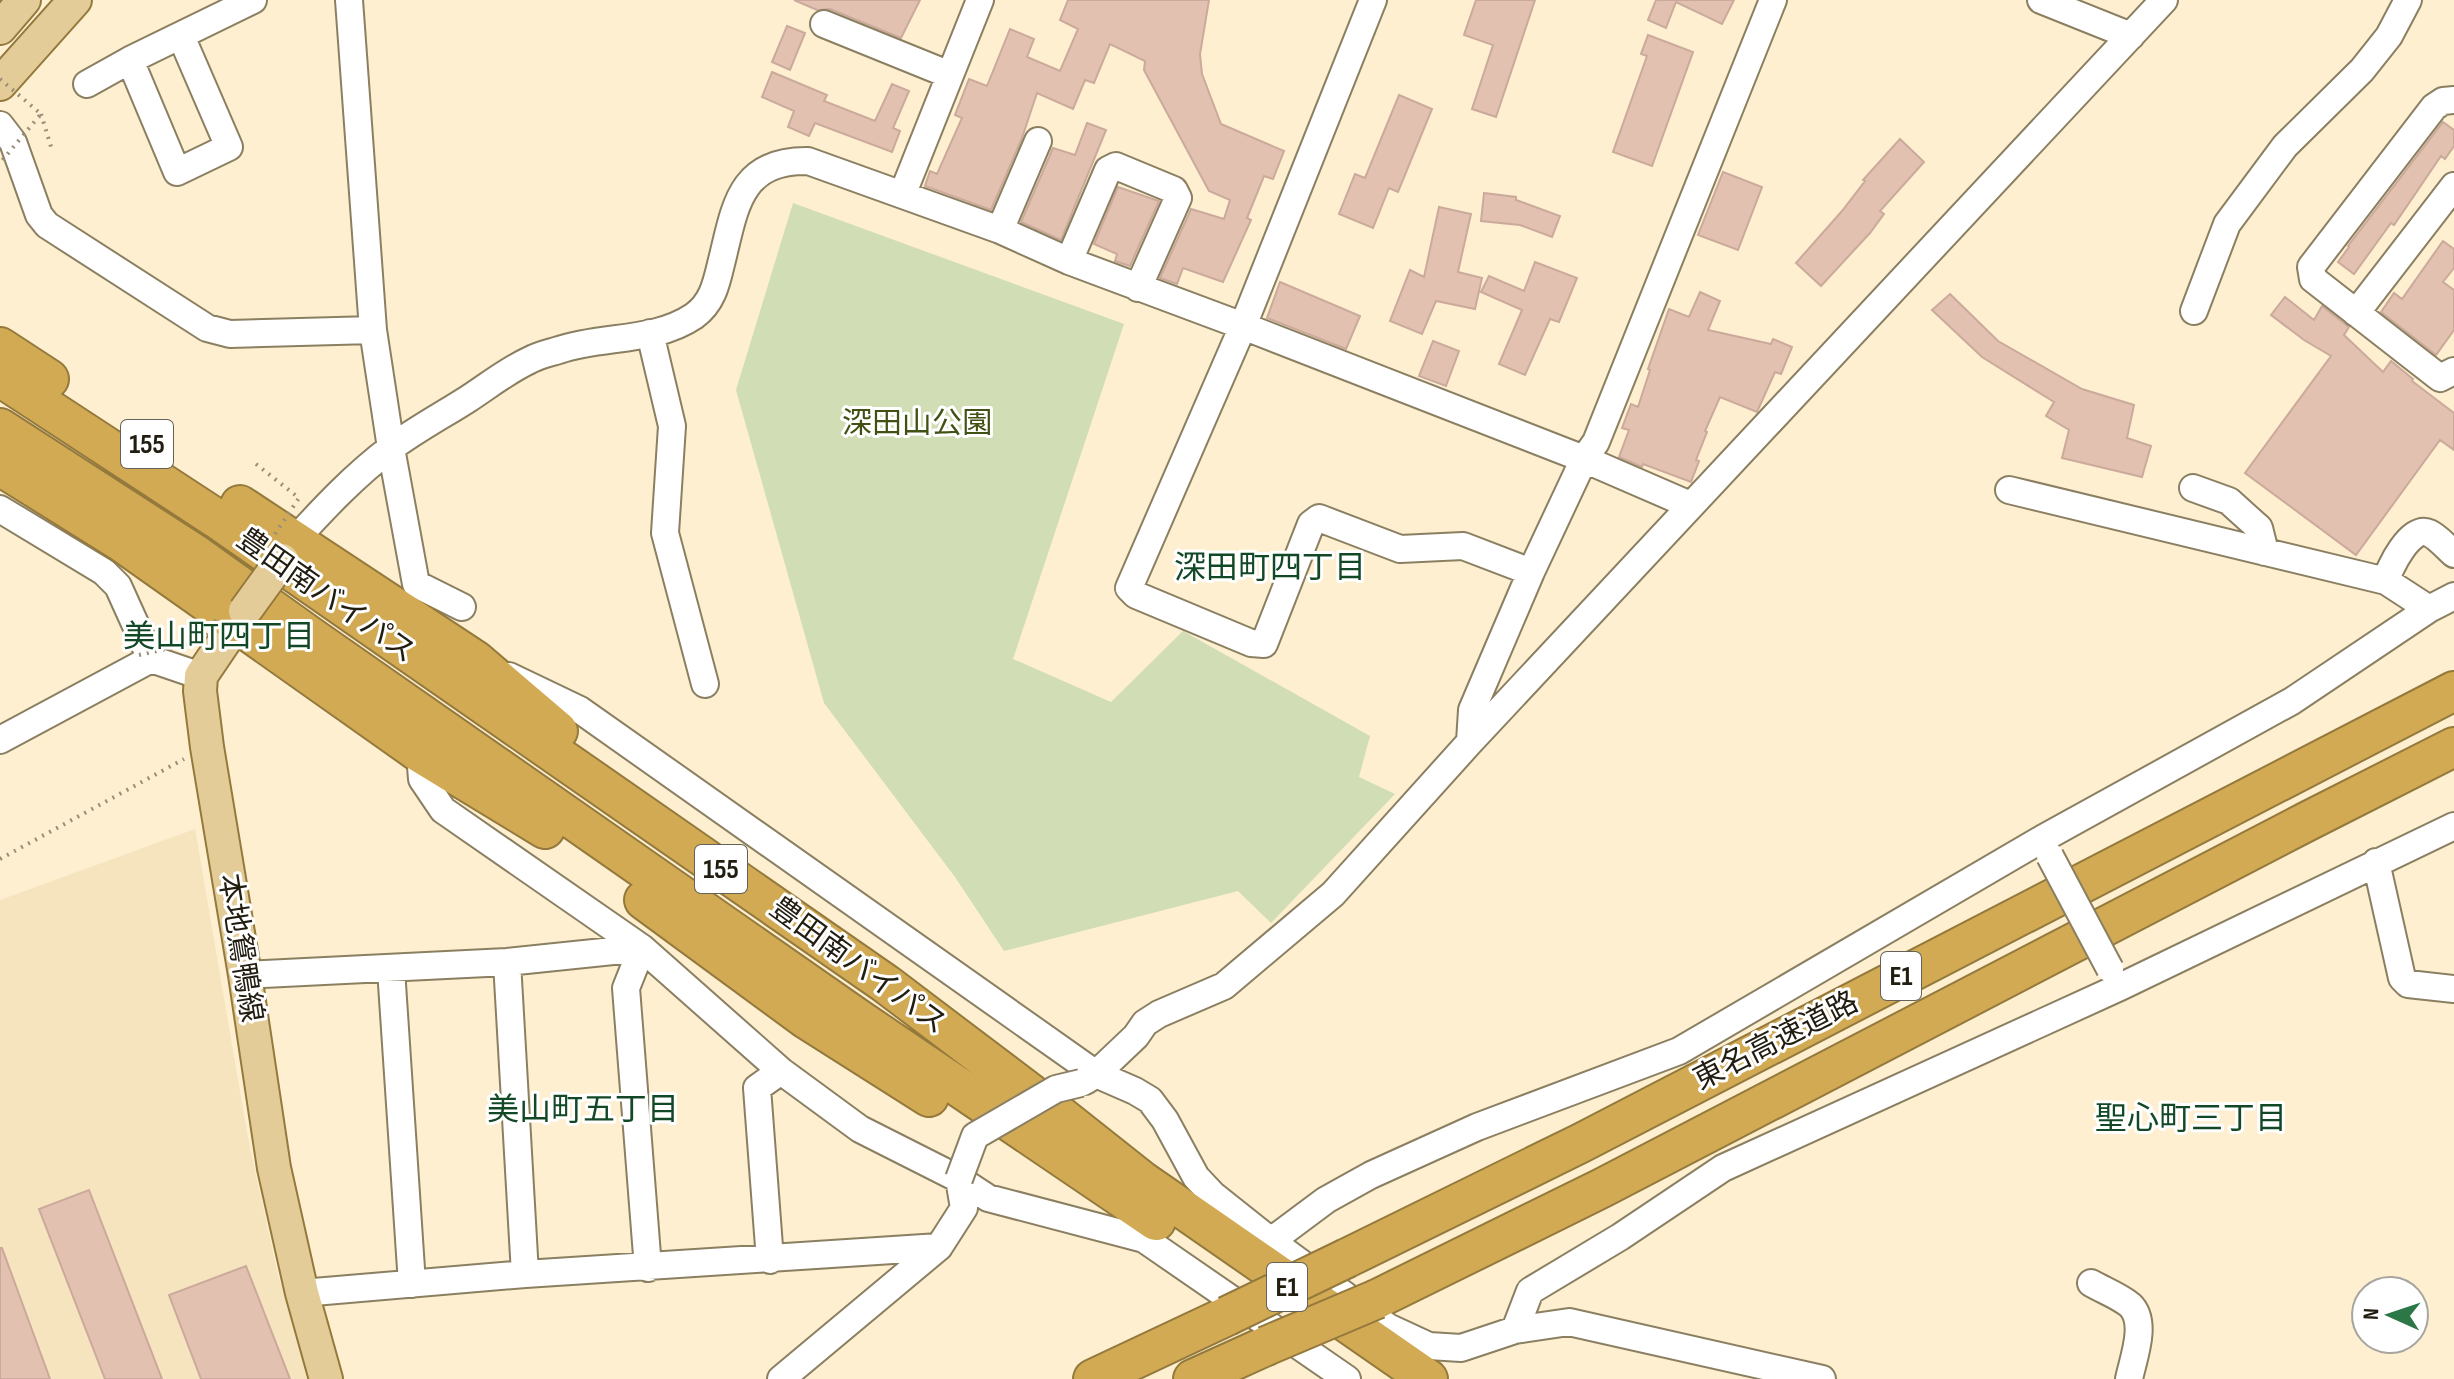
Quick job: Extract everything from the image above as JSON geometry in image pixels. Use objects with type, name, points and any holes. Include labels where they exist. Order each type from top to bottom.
[{"type":"highway","name":"155","points":[[0,347],[288,550],[475,660],[552,727],[806,905],[988,1048],[1051,1110]]},
{"type":"highway","name":"豊田南バイパス","points":[[0,377],[217,519],[874,975],[1141,1180],[1428,1379]]},
{"type":"highway","name":"豊田南バイパス","points":[[0,428],[195,554],[768,956],[1386,1379]]},
{"type":"highway","name":"155","points":[[0,466],[240,617],[420,753],[556,836],[806,1019],[955,1113],[1093,1178]]},
{"type":"highway","name":"東名高速道路","points":[[1093,1379],[1581,1143],[2454,691]]},
{"type":"highway","name":"東名高速道路","points":[[1193,1379],[1377,1299],[1602,1188],[2454,747]]},
{"type":"main road","points":[[0,28],[24,0]]},
{"type":"main road","points":[[0,81],[75,0]]},
{"type":"main road","points":[[201,676],[288,550]]},
{"type":"main road","name":"本地鴛鴨線","points":[[201,676],[207,747],[274,1168],[302,1293],[326,1379]]},
{"type":"street","points":[[87,84],[253,0]]},
{"type":"street","points":[[349,0],[373,330],[416,584],[462,607]]},
{"type":"street","points":[[903,193],[980,0]]},
{"type":"street","points":[[1373,0],[1243,326],[1129,588],[1136,595],[1251,643],[1264,644],[1311,524],[1319,518],[1400,549],[1463,546],[1531,572]]},
{"type":"street","points":[[1470,742],[1472,710],[1531,572],[1584,459],[1596,442],[1773,0]]},
{"type":"street","points":[[2041,0],[2131,36]]},
{"type":"street","points":[[781,1379],[939,1247],[964,1208],[959,1179],[975,1136],[1056,1089],[1089,1079],[1136,1036],[1145,1023],[1224,986],[1333,894],[1690,505],[2164,0]]},
{"type":"street","points":[[2194,311],[2227,224],[2285,146],[2380,48],[2408,0]]},
{"type":"street","points":[[824,24],[950,75]]},
{"type":"street","points":[[130,60],[177,172],[229,147],[181,36]]},
{"type":"street","points":[[2454,100],[2443,101],[2434,107],[2311,267],[2313,279],[2440,378],[2454,371]]},
{"type":"street","points":[[0,125],[13,142],[39,215],[47,225],[207,328],[230,334],[373,330]]},
{"type":"street","points":[[1000,230],[1038,141]]},
{"type":"street","points":[[288,550],[332,499],[391,448],[530,359],[564,348],[650,333],[693,317],[709,304],[740,198],[752,179],[768,166],[784,161],[808,161],[903,193],[1138,288],[1584,459],[1690,505]]},
{"type":"street","points":[[1069,261],[1108,170],[1116,166],[1174,190],[1178,198],[1138,288]]},
{"type":"street","points":[[2356,313],[2454,186]]},
{"type":"street","points":[[650,333],[672,426],[665,533],[705,684]]},
{"type":"street","points":[[2193,488],[2229,501],[2259,528],[2265,552]]},
{"type":"street","points":[[2009,490],[2386,581],[2429,609]]},
{"type":"street","points":[[0,509],[104,572],[118,586],[151,659],[201,676]]},
{"type":"street","points":[[2386,581],[2390,566],[2413,536],[2421,531],[2429,533],[2454,554]]},
{"type":"street","points":[[1271,1241],[1326,1200],[1371,1175],[1477,1127],[1679,1051],[2046,847],[2292,701],[2429,609],[2454,596]]},
{"type":"street","points":[[0,740],[151,659]]},
{"type":"street","points":[[475,660],[580,710],[1089,1079],[1135,1091],[1150,1100],[1165,1120],[1196,1177],[1213,1195],[1388,1327],[1429,1346],[1461,1348],[1515,1330],[1569,1322],[1790,1376],[1822,1379]]},
{"type":"street","points":[[420,753],[422,779],[443,810],[642,948],[781,1071],[860,1129],[959,1179],[988,1198],[1144,1239],[1347,1379]]},
{"type":"street","points":[[1515,1330],[1530,1291],[1620,1237],[1723,1168],[2115,978],[2454,826]]},
{"type":"street","points":[[2046,847],[2115,978]]},
{"type":"street","points":[[2376,862],[2402,978],[2408,984],[2454,989]]},
{"type":"street","points":[[245,975],[507,962],[642,948]]},
{"type":"street","points":[[642,948],[626,988],[648,1268]]},
{"type":"street","points":[[507,962],[525,1274]]},
{"type":"street","points":[[391,969],[412,1284]]},
{"type":"street","points":[[770,1260],[757,1088],[781,1071]]},
{"type":"street","points":[[302,1293],[525,1274],[939,1247]]},
{"type":"street","points":[[2091,1283],[2131,1306],[2138,1321],[2129,1379]]},
{"type":"path","points":[[0,81],[41,114],[52,150]]},
{"type":"path","points":[[0,163],[41,114]]},
{"type":"path","points":[[256,464],[299,498]]},
{"type":"path","points":[[0,859],[207,747]]},
{"type":"shaded area","points":[[195,829],[248,1138],[278,1275],[310,1379],[0,1379],[0,900]]},
{"type":"green space","name":"深田山公園","points":[[793,203],[1124,324],[1013,659],[1111,702],[1183,631],[1370,736],[1359,777],[1395,794],[1271,923],[1238,891],[1004,951],[955,877],[824,703],[736,390]]},
{"type":"building","points":[[794,0],[920,0],[901,38],[830,9],[817,10]]},
{"type":"building","points":[[1068,0],[1209,0],[1200,54],[1202,74],[1221,124],[1284,151],[1273,179],[1264,176],[1247,218],[1251,220],[1223,282],[1183,268],[1177,284],[1160,278],[1191,209],[1224,219],[1230,200],[1209,191],[1144,70],[1145,61],[1110,44],[1094,83],[1085,80],[1073,109],[1037,93],[1022,138],[991,210],[925,186],[930,171],[937,174],[962,118],[955,115],[969,79],[987,86],[1010,29],[1034,39],[1027,57],[1060,71],[1078,29],[1060,20]]},
{"type":"building","points":[[1476,0],[1535,0],[1496,117],[1472,109],[1493,45],[1464,35]]},
{"type":"building","points":[[1656,0],[1734,0],[1722,24],[1676,2],[1666,28],[1648,20]]},
{"type":"building","points":[[787,26],[805,33],[790,70],[772,62]]},
{"type":"building","points":[[1648,35],[1693,52],[1652,166],[1613,152],[1647,56],[1641,54]]},
{"type":"building","points":[[772,72],[827,95],[824,101],[875,121],[892,84],[909,91],[893,128],[900,131],[892,152],[815,123],[809,136],[788,127],[794,111],[762,97]]},
{"type":"building","points":[[1399,95],[1432,109],[1398,192],[1389,188],[1373,228],[1339,214],[1355,174],[1365,178]]},
{"type":"building","points":[[2443,122],[2454,130],[2454,146],[2445,159],[2441,156],[2394,225],[2391,223],[2354,274],[2338,262]]},
{"type":"building","points":[[1087,123],[1106,130],[1061,240],[1021,222],[1053,148],[1075,155]]},
{"type":"building","points":[[1900,139],[1924,162],[1880,211],[1884,214],[1870,233],[1821,286],[1796,263]]},
{"type":"building","points":[[1723,172],[1762,187],[1738,250],[1698,235]]},
{"type":"building","points":[[1118,187],[1159,201],[1130,266],[1115,261],[1117,254],[1094,244]]},
{"type":"building","points":[[1484,193],[1516,197],[1516,200],[1560,216],[1552,237],[1520,225],[1481,221]]},
{"type":"building","points":[[1439,207],[1471,214],[1458,272],[1482,278],[1475,309],[1436,301],[1422,334],[1390,321],[1410,270],[1424,277]]},
{"type":"building","points":[[2443,241],[2454,249],[2454,268],[2443,282],[2454,290],[2454,330],[2436,355],[2381,312],[2394,293],[2402,299]]},
{"type":"building","points":[[1535,262],[1577,278],[1559,322],[1550,319],[1525,375],[1499,364],[1522,310],[1481,292],[1489,276],[1524,291]]},
{"type":"building","points":[[1280,282],[1360,316],[1346,349],[1267,318]]},
{"type":"building","points":[[1700,292],[1720,301],[1708,330],[1771,344],[1773,339],[1792,347],[1781,374],[1775,372],[1757,412],[1720,397],[1705,431],[1691,482],[1619,457],[1629,430],[1622,428],[1631,404],[1638,407],[1669,309],[1689,317]]},
{"type":"building","points":[[1950,294],[1998,341],[2082,389],[2134,405],[2127,438],[2151,446],[2142,477],[2062,458],[2069,430],[2046,416],[2054,402],[1982,357],[1932,310]]},
{"type":"building","points":[[2285,297],[2314,320],[2322,306],[2349,327],[2344,335],[2383,372],[2391,361],[2454,413],[2454,450],[2440,440],[2356,555],[2245,473],[2331,356],[2271,315]]},
{"type":"building","points":[[1433,341],[1459,351],[1446,386],[1419,376]]},
{"type":"building","points":[[89,1190],[162,1379],[105,1379],[39,1209]]},
{"type":"building","points":[[2,1248],[50,1379],[0,1379]]},
{"type":"building","points":[[246,1266],[290,1379],[201,1379],[169,1295]]},
{"type":"district","name":"深田町四丁目","points":[[1270,568]]},
{"type":"district","name":"美山町四丁目","points":[[219,637]]},
{"type":"district","name":"美山町五丁目","points":[[583,1110]]},
{"type":"district","name":"聖心町三丁目","points":[[2191,1119]]}]
